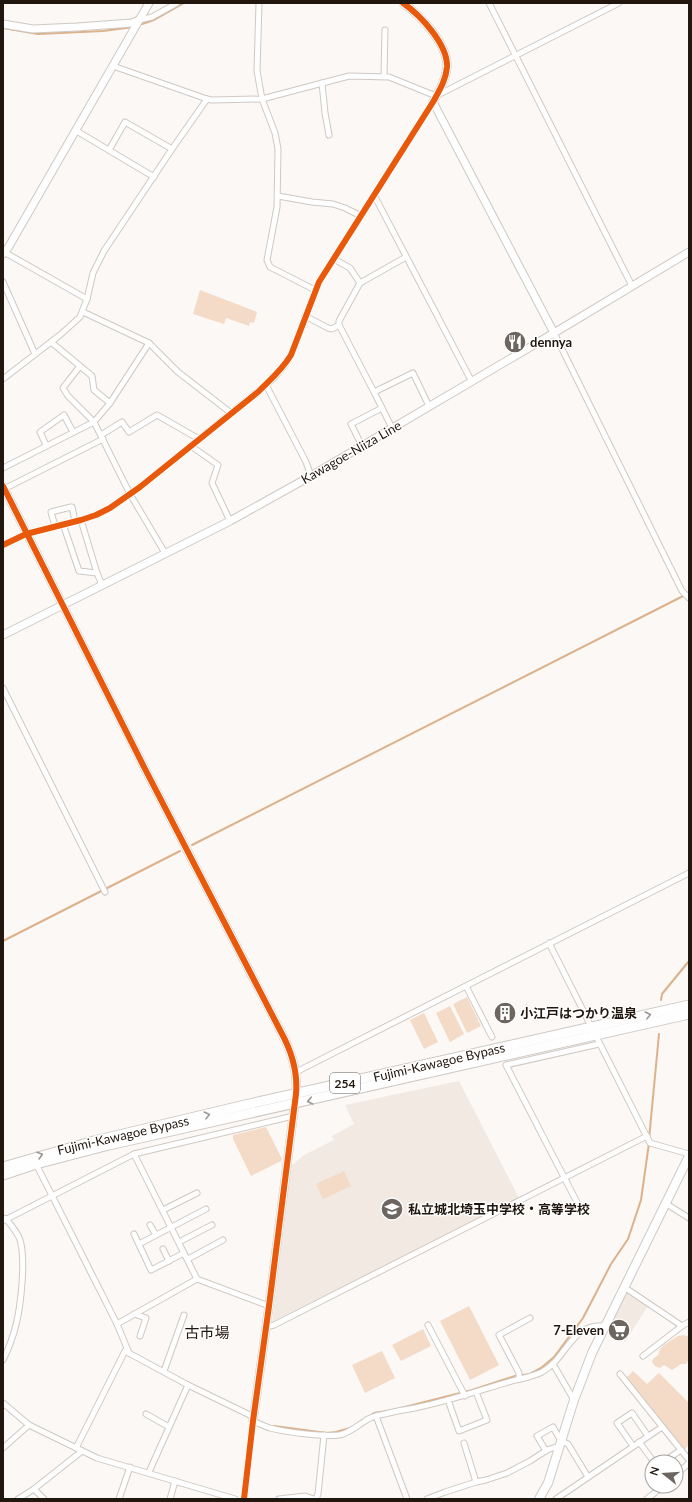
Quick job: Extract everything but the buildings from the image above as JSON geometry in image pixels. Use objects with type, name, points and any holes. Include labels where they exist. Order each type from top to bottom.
[{"type":"highway","name":"Fujimi-Kawagoe Bypass","points":[[3,1175],[36,1164],[109,1145],[294,1104],[593,1032],[689,1005]]},
{"type":"highway","name":"Fujimi-Kawagoe Bypass","points":[[3,1167],[86,1143],[296,1094],[593,1032],[689,1014]]},
{"type":"main road","points":[[539,1499],[548,1483],[574,1400],[592,1353],[665,1203],[686,1169],[689,1155]]},
{"type":"street","points":[[87,299],[4,253],[149,3]]},
{"type":"street","points":[[3,24],[33,28],[77,28],[132,22],[137,24],[177,3]]},
{"type":"street","points":[[259,3],[257,71],[262,99],[275,133],[278,149],[278,196],[275,226],[267,260],[268,264],[280,272],[315,290]]},
{"type":"street","points":[[3,545],[26,534],[96,515],[110,508],[192,446],[273,379],[285,365],[291,355],[315,290],[435,99],[446,75],[447,66],[442,47],[427,24],[403,3]]},
{"type":"street","points":[[489,3],[632,286]]},
{"type":"street","points":[[435,99],[619,3]]},
{"type":"street","points":[[384,76],[385,30]]},
{"type":"street","points":[[113,66],[207,99],[262,99],[349,76],[384,76],[397,79],[435,99],[682,591],[689,598]]},
{"type":"street","points":[[322,83],[324,109],[329,135]]},
{"type":"street","points":[[3,379],[72,325],[83,312],[93,273],[98,263],[172,149],[207,99]]},
{"type":"street","points":[[109,150],[125,122],[172,149]]},
{"type":"street","points":[[75,130],[154,177]]},
{"type":"street","points":[[374,195],[472,382]]},
{"type":"street","points":[[278,196],[340,206],[361,216]]},
{"type":"street","name":"Kawagoe-Niiza Line","points":[[3,635],[230,521],[311,476],[554,334],[689,252]]},
{"type":"street","points":[[392,428],[339,325],[339,321],[360,283],[406,257]]},
{"type":"street","points":[[334,259],[350,268],[360,283]]},
{"type":"street","points":[[3,282],[35,354]]},
{"type":"street","points":[[83,312],[149,343],[178,372],[231,413]]},
{"type":"street","points":[[305,316],[328,328],[332,329],[339,325]]},
{"type":"street","points":[[51,342],[92,376],[94,390],[110,403]]},
{"type":"street","points":[[3,468],[94,422],[110,403],[149,343]]},
{"type":"street","points":[[80,366],[63,388],[68,396],[94,422],[130,494],[165,553]]},
{"type":"street","points":[[374,392],[412,373],[429,406]]},
{"type":"street","points":[[266,384],[306,462],[311,476]]},
{"type":"street","points":[[362,446],[351,424],[382,408]]},
{"type":"street","points":[[46,446],[40,432],[64,414],[73,432]]},
{"type":"street","points":[[199,440],[157,415],[129,432],[122,422],[102,437],[4,488],[144,767],[292,1054],[296,1072],[296,1094],[253,1419],[244,1499]]},
{"type":"street","points":[[192,446],[218,465],[212,483],[230,521]]},
{"type":"street","points":[[55,526],[51,512],[72,507],[102,585]]},
{"type":"street","points":[[63,524],[79,571],[97,573]]},
{"type":"street","points":[[3,688],[105,892]]},
{"type":"street","points":[[296,1072],[689,873]]},
{"type":"street","points":[[549,943],[650,1143],[689,1155]]},
{"type":"street","points":[[466,986],[492,1037]]},
{"type":"street","points":[[580,1208],[506,1065],[599,1044]]},
{"type":"street","points":[[3,1360],[10,1347],[20,1311],[23,1270],[20,1239],[4,1219],[134,1154],[293,1116]]},
{"type":"street","points":[[266,1327],[274,1325],[646,1136]]},
{"type":"street","points":[[134,1154],[197,1279],[269,1306]]},
{"type":"street","points":[[36,1164],[117,1324],[129,1353]]},
{"type":"street","points":[[162,1210],[197,1193]]},
{"type":"street","points":[[665,1203],[689,1218]]},
{"type":"street","points":[[139,1244],[206,1209]]},
{"type":"street","points":[[150,1225],[156,1235]]},
{"type":"street","points":[[179,1242],[212,1225]]},
{"type":"street","points":[[134,1234],[151,1270],[184,1253]]},
{"type":"street","points":[[188,1259],[223,1240]]},
{"type":"street","points":[[162,1249],[169,1261]]},
{"type":"street","points":[[117,1324],[197,1279]]},
{"type":"street","points":[[624,1287],[682,1326]]},
{"type":"street","points":[[134,1314],[146,1318],[140,1336]]},
{"type":"street","points":[[164,1371],[184,1315]]},
{"type":"street","points":[[518,1379],[519,1373],[499,1335],[530,1318]]},
{"type":"street","points":[[643,1356],[689,1322]]},
{"type":"street","points":[[428,1325],[465,1396]]},
{"type":"street","points":[[76,1448],[125,1351],[268,1428],[324,1435],[341,1435],[366,1420],[376,1416],[465,1396],[518,1379],[527,1378],[543,1371],[553,1364],[574,1337],[582,1330],[591,1326],[605,1326]]},
{"type":"street","points":[[553,1364],[574,1400]]},
{"type":"street","points":[[620,1374],[689,1460]]},
{"type":"street","points":[[149,1472],[188,1385]]},
{"type":"street","points":[[448,1400],[459,1431],[487,1420],[476,1392]]},
{"type":"street","points":[[3,1402],[29,1425],[97,1458],[149,1472],[224,1497],[235,1499]]},
{"type":"street","points":[[633,1446],[618,1423],[632,1413],[648,1436]]},
{"type":"street","points":[[146,1414],[169,1427]]},
{"type":"street","points":[[376,1416],[407,1499]]},
{"type":"street","points":[[3,1448],[29,1425]]},
{"type":"street","points":[[546,1451],[537,1436],[553,1427],[560,1443]]},
{"type":"street","points":[[556,1499],[662,1427]]},
{"type":"street","points":[[279,1499],[305,1496],[315,1499],[318,1494],[324,1435]]},
{"type":"street","points":[[640,1442],[648,1454]]},
{"type":"street","points":[[464,1443],[476,1482]]},
{"type":"street","points":[[427,1499],[507,1473],[560,1443],[568,1444],[588,1477]]},
{"type":"street","points":[[675,1454],[681,1450]]},
{"type":"street","points":[[18,1499],[34,1489],[82,1451]]},
{"type":"street","points":[[119,1499],[130,1467]]},
{"type":"street","points":[[170,1499],[175,1481]]},
{"type":"street","points":[[34,1489],[44,1499]]},
{"type":"shaded area","points":[[200,290],[257,312],[254,323],[250,322],[249,326],[226,318],[224,324],[193,314]]},
{"type":"shaded area","points":[[467,997],[481,1026],[467,1033],[453,1004]]},
{"type":"shaded area","points":[[450,1006],[464,1034],[450,1042],[436,1013]]},
{"type":"shaded area","points":[[424,1013],[438,1042],[424,1049],[410,1020]]},
{"type":"shaded area","name":"私立城北埼玉中学校・高等学校","points":[[459,1081],[519,1198],[272,1322],[291,1166],[304,1155],[334,1140],[332,1136],[354,1124],[345,1105]]},
{"type":"shaded area","points":[[266,1127],[282,1159],[281,1161],[251,1176],[233,1139],[233,1135]]},
{"type":"shaded area","points":[[344,1171],[351,1186],[323,1199],[316,1184]]},
{"type":"shaded area","points":[[627,1291],[648,1306],[625,1342],[608,1331]]},
{"type":"shaded area","points":[[469,1306],[499,1365],[470,1380],[440,1321]]},
{"type":"shaded area","points":[[423,1329],[431,1346],[401,1361],[392,1345]]},
{"type":"shaded area","points":[[684,1335],[689,1337],[689,1359],[686,1364],[681,1364],[672,1370],[664,1365],[660,1368],[655,1366],[652,1362],[658,1355],[660,1349],[678,1336]]},
{"type":"shaded area","points":[[382,1351],[395,1378],[365,1393],[352,1365]]},
{"type":"shaded area","points":[[633,1371],[647,1384],[659,1373],[689,1403],[689,1445],[684,1450],[627,1377]]},
{"type":"waterway","points":[[139,25],[154,20],[184,3]]},
{"type":"waterway","points":[[3,28],[38,34],[103,31],[133,27]]},
{"type":"waterway","points":[[192,845],[689,593]]},
{"type":"waterway","points":[[3,941],[180,851]]},
{"type":"waterway","points":[[661,1000],[662,994],[689,961]]},
{"type":"waterway","points":[[649,1139],[659,1034]]},
{"type":"waterway","points":[[401,1408],[472,1390],[515,1376],[530,1374],[541,1368],[554,1357],[583,1318],[611,1264],[628,1239],[641,1200],[649,1143]]},
{"type":"waterway","points":[[355,1425],[374,1413],[393,1410]]},
{"type":"waterway","points":[[274,1426],[327,1433],[350,1428]]},
{"type":"cycle path","points":[[3,545],[26,534],[81,520],[110,508],[140,487],[258,392],[284,365],[291,355],[319,282],[433,102],[445,76],[447,67],[446,58],[438,40],[425,22],[403,3]]},
{"type":"cycle path","points":[[3,486],[144,767],[285,1039],[295,1070],[296,1094],[244,1499]]},
{"type":"place","name":"dennya","points":[[515,342]]},
{"type":"place","name":"小江戸はつかり温泉","points":[[505,1013]]},
{"type":"place","name":"私立城北埼玉中学校・高等学校","points":[[392,1209]]},
{"type":"place","name":"7-Eleven","points":[[619,1330]]},
{"type":"district","name":"古市場","points":[[207,1332]]}]
